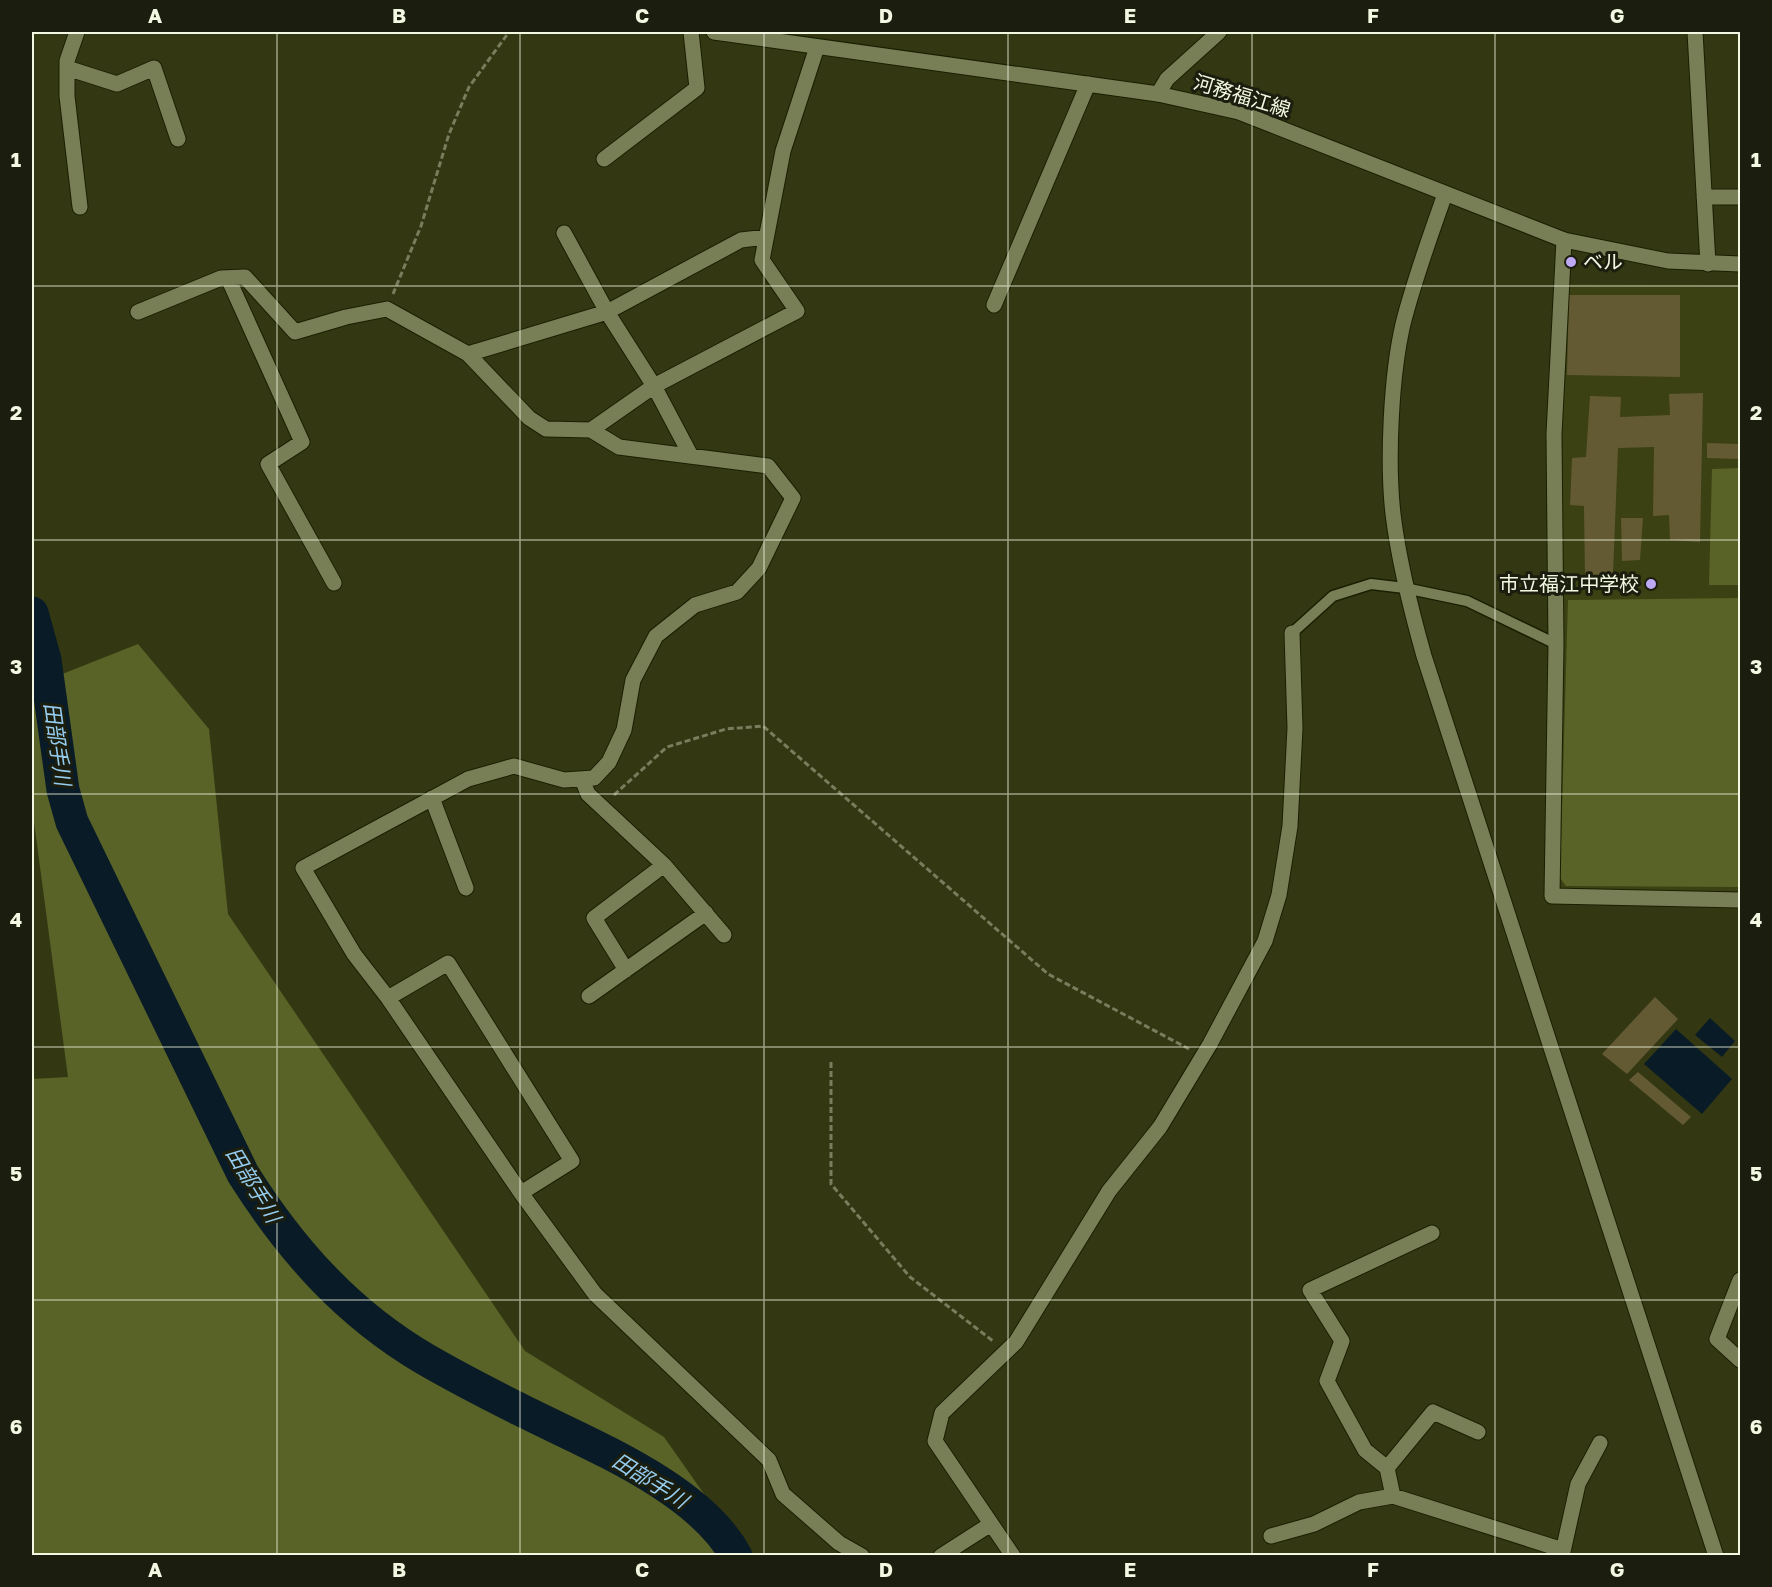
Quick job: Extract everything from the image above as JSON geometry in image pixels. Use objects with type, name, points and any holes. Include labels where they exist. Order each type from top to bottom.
[{"type":"street","points":[[77,32],[67,68],[67,96],[80,207]]},
{"type":"street","points":[[604,159],[697,88],[691,32]]},
{"type":"street","name":"河務福江線","points":[[714,32],[1158,94],[1239,112],[1564,240],[1638,256],[1708,264],[1740,264]]},
{"type":"street","points":[[1158,94],[1167,79],[1219,32]]},
{"type":"street","points":[[1695,32],[1708,264]]},
{"type":"street","points":[[591,430],[654,386],[797,310],[762,260],[783,151],[817,46]]},
{"type":"street","points":[[67,68],[117,84],[153,68],[178,139]]},
{"type":"street","points":[[994,305],[1088,84]]},
{"type":"street","points":[[1445,194],[1412,291],[1396,370],[1392,441],[1393,513],[1406,588],[1424,656],[1716,1556]]},
{"type":"street","points":[[1704,197],[1740,197]]},
{"type":"street","points":[[564,233],[608,312],[654,386],[690,454]]},
{"type":"street","points":[[468,354],[608,312],[741,240],[766,237]]},
{"type":"street","points":[[1564,240],[1554,434],[1556,644],[1552,896],[1740,900]]},
{"type":"street","points":[[138,312],[222,278],[245,277],[295,332],[346,317],[387,309],[468,354],[529,418],[546,429],[591,430],[619,447],[690,454],[768,466],[793,498],[759,568],[737,592],[695,605],[656,636],[633,680],[624,730],[609,762],[594,778],[564,780],[514,766],[468,779],[303,868],[354,954],[388,998],[521,1193],[595,1294],[769,1460],[783,1494],[838,1543],[862,1556]]},
{"type":"street","points":[[228,278],[302,442],[268,464],[334,583]]},
{"type":"street","points":[[1013,1556],[935,1441],[942,1413],[1017,1342],[1109,1191],[1160,1127],[1203,1056],[1265,941],[1279,895],[1292,804],[1295,728],[1292,633]]},
{"type":"street","points":[[582,779],[588,794],[664,865],[724,935]]},
{"type":"street","points":[[432,798],[466,888]]},
{"type":"street","points":[[626,970],[594,918],[664,865]]},
{"type":"street","points":[[589,996],[706,913]]},
{"type":"street","points":[[388,998],[448,963],[572,1161],[521,1193]]},
{"type":"street","points":[[1393,1496],[1387,1468],[1365,1450],[1327,1381],[1342,1341],[1310,1290],[1432,1233]]},
{"type":"street","points":[[1740,1280],[1717,1339],[1740,1360]]},
{"type":"street","points":[[1387,1468],[1433,1412],[1478,1432]]},
{"type":"street","points":[[1271,1536],[1314,1524],[1359,1502],[1393,1496],[1563,1553],[1578,1484],[1600,1443]]},
{"type":"street","points":[[941,1556],[991,1524]]},
{"type":"lane","points":[[1292,633],[1334,596],[1371,584],[1406,588],[1467,601],[1556,644]]},
{"type":"path","points":[[387,309],[421,226],[449,134],[468,87],[509,32]]},
{"type":"path","points":[[602,807],[667,747],[726,729],[763,726],[1048,974],[1203,1056]]},
{"type":"path","points":[[831,1062],[831,1184],[910,1277],[1007,1352]]},
{"type":"shaded area","name":"市立福江中学校","points":[[1564,284],[1740,285],[1740,892],[1562,890],[1557,883]]},
{"type":"shaded area","points":[[1740,468],[1740,585],[1709,585],[1712,469]]},
{"type":"shaded area","points":[[1740,598],[1740,887],[1566,886],[1560,878],[1568,600]]},
{"type":"shaded area","points":[[138,644],[209,729],[228,914],[525,1351],[664,1437],[747,1555],[32,1555],[32,1079],[68,1077],[32,807],[32,686]]},
{"type":"water","points":[[1710,1018],[1735,1041],[1722,1057],[1695,1035]]},
{"type":"water","points":[[1676,1029],[1732,1079],[1702,1114],[1644,1064]]},
{"type":"building","points":[[1569,295],[1680,295],[1680,377],[1567,375]]},
{"type":"building","points":[[1703,393],[1700,542],[1670,540],[1669,515],[1653,516],[1654,447],[1618,448],[1613,574],[1585,576],[1584,506],[1570,505],[1572,458],[1586,457],[1590,396],[1621,397],[1620,417],[1670,415],[1669,394]]},
{"type":"building","points":[[1707,443],[1740,444],[1740,459],[1707,458]]},
{"type":"building","points":[[1621,518],[1643,518],[1640,560],[1622,561]]},
{"type":"building","points":[[1655,997],[1678,1019],[1627,1074],[1602,1054]]},
{"type":"building","points":[[1638,1072],[1691,1117],[1683,1125],[1629,1080]]},
{"type":"waterway","name":"田部手川","points":[[32,613],[45,660],[63,790],[72,822],[243,1174],[261,1202],[301,1254],[323,1278],[370,1321],[425,1359],[609,1453],[669,1488],[719,1531],[736,1556]]},
{"type":"place","name":"ベル","points":[[1571,262]]},
{"type":"place","name":"市立福江中学校","points":[[1651,584]]}]
